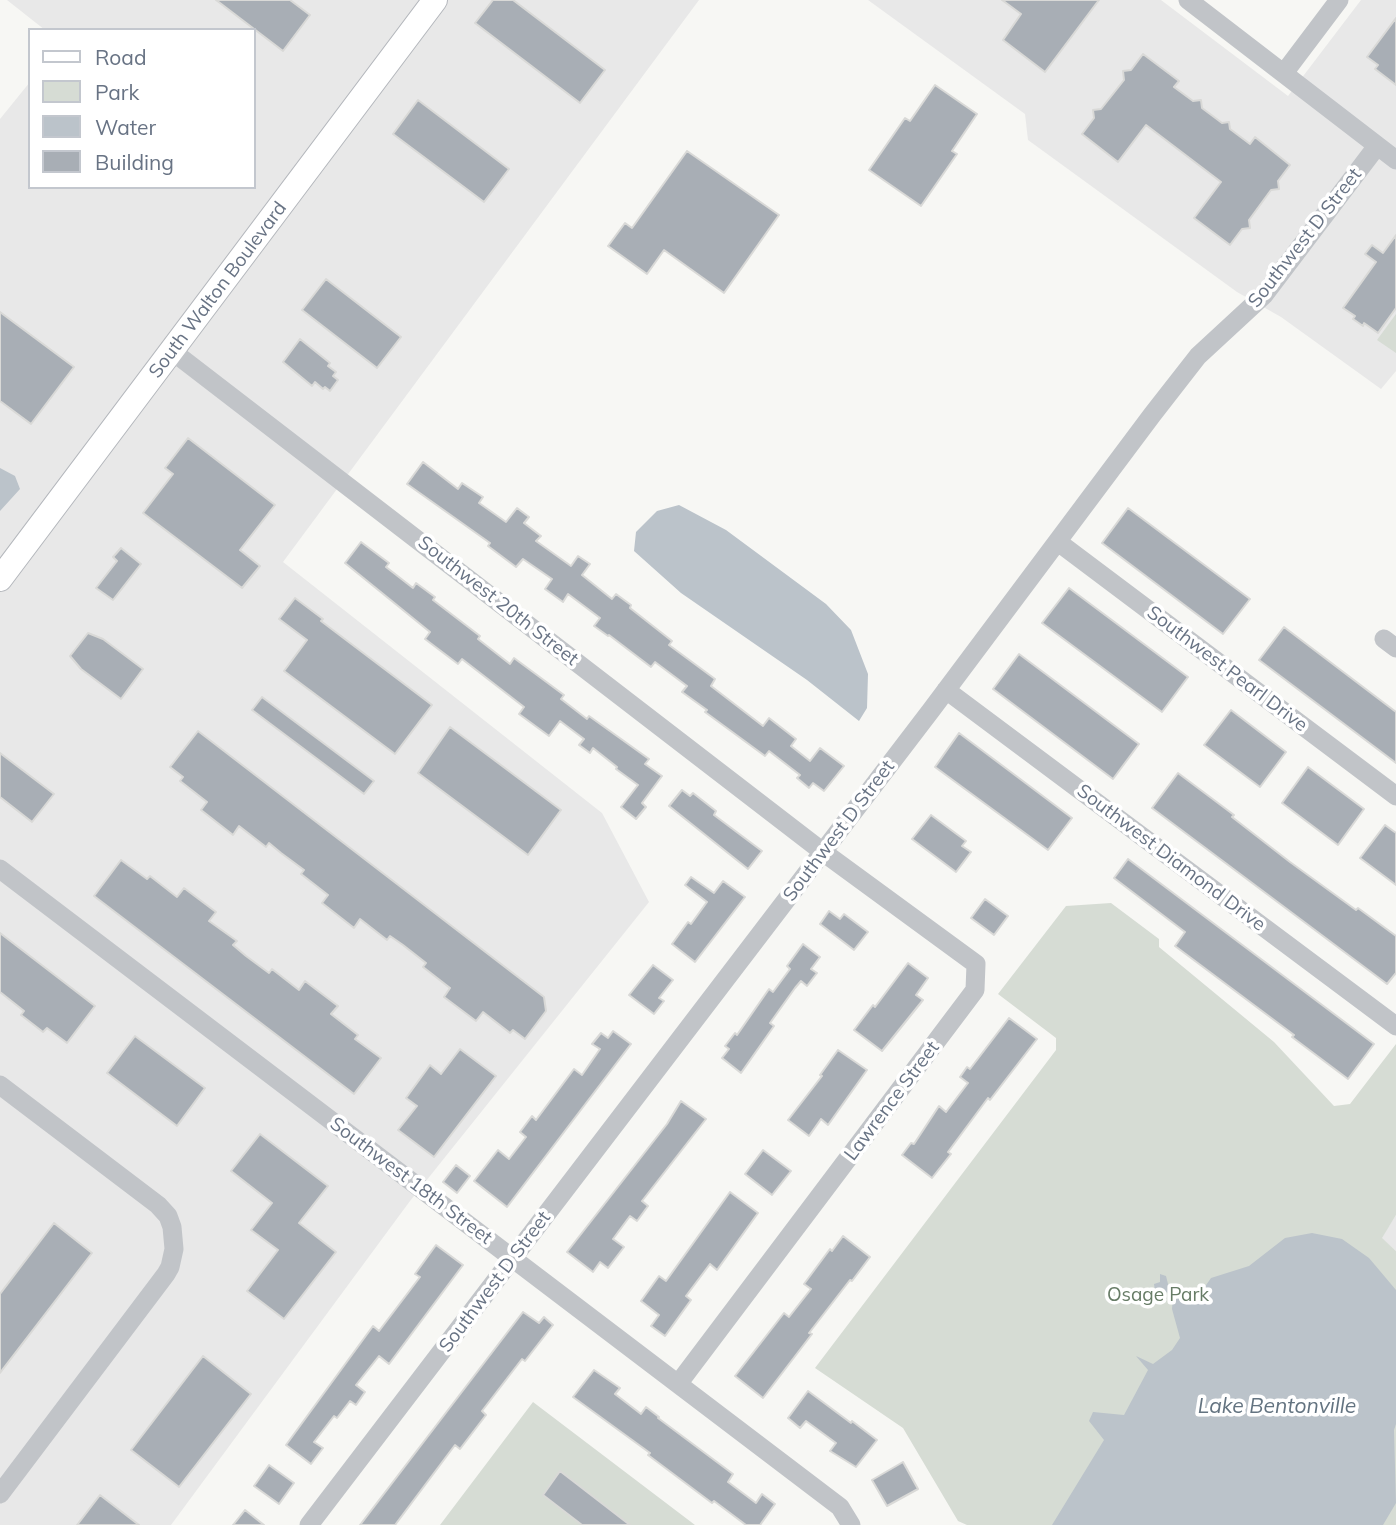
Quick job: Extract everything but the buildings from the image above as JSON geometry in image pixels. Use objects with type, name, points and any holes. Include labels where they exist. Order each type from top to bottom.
[{"type":"main road","name":"South Walton Boulevard","points":[[0,579],[435,0]]},
{"type":"street","points":[[1188,0],[1396,160]]},
{"type":"street","points":[[1284,73],[1339,0]]},
{"type":"street","name":"Southwest D Street","points":[[309,1525],[1198,356],[1265,295],[1377,146]]},
{"type":"street","name":"Southwest 20th Street","points":[[172,351],[823,852]]},
{"type":"street","name":"Southwest Pearl Drive","points":[[1058,542],[1396,796]]},
{"type":"street","name":"Southwest Diamond Drive","points":[[946,690],[1396,1026]]},
{"type":"street","name":"Lawrence Street","points":[[678,1384],[975,990],[976,964],[823,852]]},
{"type":"street","name":"Southwest 18th Street","points":[[0,869],[840,1507],[852,1524]]},
{"type":"street","points":[[0,1085],[158,1205],[173,1227],[174,1249],[166,1274],[0,1494]]},
{"type":"shaded area","points":[[7,0],[699,0],[283,562],[602,813],[649,902],[410,1201],[171,1525],[0,1525],[0,119],[28,84],[28,189],[256,189],[256,28],[42,28]]},
{"type":"shaded area","points":[[868,0],[1161,0],[1288,96],[1361,0],[1396,0],[1396,371],[1381,389],[1281,317],[1237,292],[1028,140],[1025,114]]},
{"type":"shaded area","points":[[1396,1215],[1396,1251],[1381,1238]]},
{"type":"green space","points":[[1396,314],[1396,353],[1377,340]]},
{"type":"green space","name":"Osage Park","points":[[1111,903],[1159,939],[1159,947],[1274,1042],[1334,1106],[1350,1104],[1396,1044],[1396,1215],[1382,1238],[1396,1251],[1396,1525],[967,1525],[958,1521],[903,1428],[815,1368],[1056,1050],[1056,1038],[998,994],[1066,906]]},
{"type":"green space","points":[[533,1402],[695,1525],[440,1525]]},
{"type":"water","points":[[0,468],[15,476],[20,489],[0,511]]},
{"type":"water","points":[[679,505],[726,530],[826,604],[851,630],[868,674],[867,708],[859,721],[807,680],[681,593],[634,551],[636,532],[657,511]]},
{"type":"water","name":"Lake Bentonville","points":[[1312,1233],[1342,1239],[1369,1258],[1396,1290],[1396,1503],[1383,1525],[1052,1525],[1104,1440],[1089,1421],[1093,1412],[1124,1415],[1148,1370],[1136,1356],[1153,1364],[1172,1350],[1180,1338],[1172,1309],[1173,1297],[1162,1289],[1155,1291],[1154,1284],[1160,1282],[1160,1274],[1166,1276],[1168,1284],[1184,1296],[1202,1291],[1211,1278],[1249,1266],[1285,1238]]}]
